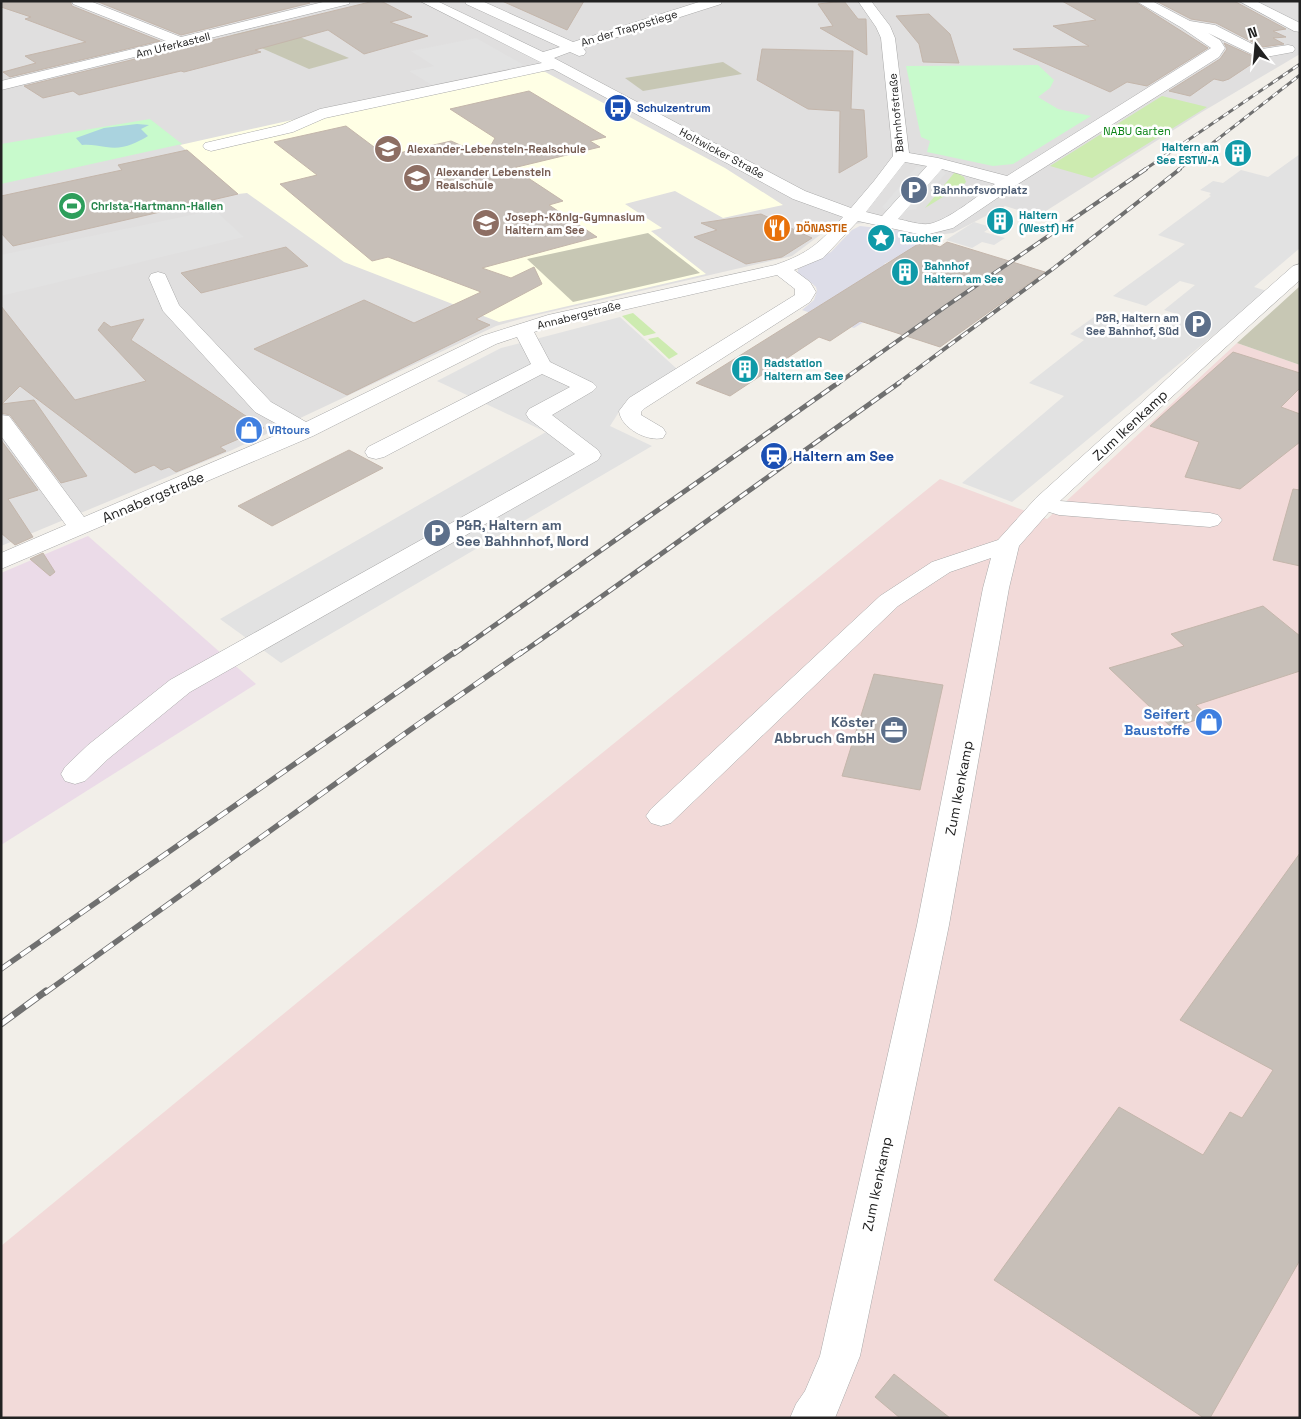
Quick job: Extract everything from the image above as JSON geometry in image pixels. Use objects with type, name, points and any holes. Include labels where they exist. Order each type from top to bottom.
[{"type":"street","points":[[78,1],[183,42]]},
{"type":"street","name":"Am Uferkastell","points":[[1,86],[344,1]]},
{"type":"street","name":"Holtwicker Straße","points":[[426,1],[549,60],[600,81],[799,194],[852,214],[929,230],[947,224],[1009,182],[1214,54],[1218,48],[1215,43],[1187,25]]},
{"type":"street","points":[[446,10],[472,1],[572,47],[588,59]]},
{"type":"street","name":"An der Trappstiege","points":[[211,146],[287,129],[320,114],[549,60],[572,47],[716,1]]},
{"type":"street","name":"Bahnhofstraße","points":[[852,214],[880,184],[901,156],[888,38],[883,26],[864,1]]},
{"type":"street","points":[[1142,1],[1187,25],[1210,28],[1260,54],[1288,49]]},
{"type":"street","points":[[1245,1],[1299,28]]},
{"type":"street","points":[[901,156],[938,163],[1009,182]]},
{"type":"street","points":[[886,222],[938,163]]},
{"type":"street","points":[[965,190],[985,175]]},
{"type":"street","points":[[905,226],[928,213]]},
{"type":"street","name":"Annabergstraße","points":[[1,562],[305,431],[489,340],[548,321],[780,269],[817,254],[852,214]]},
{"type":"street","points":[[656,434],[631,418],[630,411],[637,403],[803,298],[806,292],[803,286],[780,269]]},
{"type":"street","name":"Zum Ikenkamp","points":[[822,1414],[840,1356],[934,925],[994,598],[1007,545],[1044,503],[1148,409],[1206,353],[1300,270]]},
{"type":"street","points":[[158,278],[170,307],[263,407],[305,431]]},
{"type":"street","points":[[75,774],[98,752],[180,686],[590,455],[537,414],[586,387],[542,366],[522,329]]},
{"type":"street","points":[[376,452],[542,366]]},
{"type":"street","points":[[1,421],[80,528]]},
{"type":"street","points":[[1044,503],[1059,508],[1210,520]]},
{"type":"street","points":[[661,816],[889,601],[941,567],[1007,545]]},
{"type":"shaded area","points":[[1,1],[1300,1],[1300,54],[1202,112],[1038,216],[1005,206],[953,233],[937,235],[864,223],[832,226],[792,256],[496,326],[230,451],[1,546]]},
{"type":"shaded area","points":[[272,25],[349,58],[309,69],[232,35]]},
{"type":"shaded area","points":[[476,38],[524,65],[432,85],[409,71],[434,66],[411,51]]},
{"type":"shaded area","points":[[723,62],[742,74],[643,91],[625,78]]},
{"type":"shaded area","points":[[534,66],[725,168],[783,205],[723,218],[675,191],[625,204],[662,228],[651,231],[706,274],[499,322],[344,262],[247,193],[238,194],[180,145]]},
{"type":"shaded area","name":"P&R, Haltern am See Bahnhof, Süd","points":[[1300,154],[1300,248],[1254,287],[1267,291],[1012,502],[962,483],[1064,396],[1029,383],[1084,340],[1070,334],[1098,314],[1159,333],[1180,315],[1164,310],[1195,285],[1180,281],[1146,306],[1113,296],[1185,244],[1158,235],[1211,196],[1209,195],[1211,193],[1200,190],[1213,181],[1223,183],[1241,170],[1268,177]]},
{"type":"shaded area","name":"Bahnhofsvorplatz","points":[[916,167],[923,167],[927,170],[942,170],[946,173],[916,209],[890,213],[882,207]]},
{"type":"shaded area","points":[[215,210],[244,237],[1,296],[1,255]]},
{"type":"shaded area","points":[[974,222],[991,227],[984,232],[1005,238],[994,245],[982,242],[972,248],[946,240]]},
{"type":"shaded area","points":[[860,226],[932,234],[911,250],[884,264],[886,265],[893,304],[854,328],[802,310],[814,300],[817,291],[816,287],[807,279],[800,279],[797,275],[798,269],[831,252],[852,230]]},
{"type":"shaded area","points":[[648,233],[700,273],[573,302],[527,259]]},
{"type":"shaded area","points":[[1300,286],[1300,365],[1237,343],[1277,307]]},
{"type":"shaded area","name":"P&R, Haltern am See Bahhnhof, Nord","points":[[620,317],[677,369],[626,401],[610,426],[652,446],[281,663],[220,619],[546,432],[437,381],[501,348]]},
{"type":"shaded area","points":[[1237,343],[1300,365],[1300,1418],[1,1418],[1,1246],[517,822],[940,479],[1047,519]]},
{"type":"shaded area","points":[[88,536],[256,684],[1,845],[1,573]]},
{"type":"green space","points":[[1038,65],[1054,80],[1050,88],[1038,97],[1058,109],[1091,116],[1013,164],[993,166],[927,152],[930,141],[921,137],[906,66]]},
{"type":"green space","name":"NABU Garten","points":[[1162,96],[1207,107],[1092,178],[1050,166]]},
{"type":"green space","points":[[150,119],[182,144],[1,184],[1,144]]},
{"type":"green space","points":[[955,172],[964,177],[966,182],[925,208]]},
{"type":"green space","points":[[633,313],[656,333],[644,336],[622,316]]},
{"type":"green space","points":[[658,337],[678,354],[669,359],[648,339]]},
{"type":"water","points":[[137,124],[149,125],[141,129],[148,136],[123,147],[112,148],[82,145],[76,138],[104,128]]},
{"type":"building","points":[[1,1],[70,1],[72,6],[160,41],[10,77],[3,72],[36,63],[25,56],[86,42],[25,19],[31,17],[1,7]]},
{"type":"building","points":[[96,1],[305,1],[310,3],[181,35]]},
{"type":"building","points":[[374,1],[381,1],[412,17],[390,22],[428,36],[364,54],[328,30],[255,50],[261,52],[184,72],[181,71],[79,95],[73,91],[43,98],[24,86]]},
{"type":"building","points":[[502,1],[584,1],[567,30]]},
{"type":"building","points":[[844,1],[858,19],[866,19],[867,55],[820,28],[833,26],[818,4]]},
{"type":"building","points":[[1062,1],[1134,1],[1208,48],[1147,86],[1127,82],[1110,92],[1013,49],[1089,46],[1053,26],[1096,20]]},
{"type":"building","points":[[1156,1],[1234,1],[1286,29],[1273,31],[1286,37],[1273,38],[1284,44],[1262,47],[1216,23],[1191,19]]},
{"type":"building","points":[[929,14],[950,34],[959,63],[923,62],[919,44],[896,16]]},
{"type":"building","points":[[1224,43],[1259,59],[1229,79],[1223,81],[1214,79],[1190,96],[1169,91],[1220,59],[1227,49]]},
{"type":"building","points":[[762,49],[853,51],[851,109],[864,110],[867,157],[839,173],[840,111],[808,109],[757,80]]},
{"type":"building","points":[[529,91],[606,137],[590,141],[600,147],[513,168],[563,201],[549,205],[597,237],[482,268],[511,278],[534,267],[542,284],[476,319],[490,325],[347,395],[254,349],[364,300],[414,323],[481,292],[388,257],[372,261],[280,184],[317,175],[274,142],[346,126],[386,156],[451,141],[485,156],[495,138],[450,109]]},
{"type":"building","points":[[187,150],[238,194],[13,246],[1,233],[1,196],[122,170],[118,165]]},
{"type":"building","points":[[761,214],[812,238],[782,257],[746,264],[694,237],[717,230],[701,223]]},
{"type":"building","points":[[923,241],[940,247],[947,242],[1045,272],[940,347],[860,321],[830,341],[819,337],[730,396],[696,383]]},
{"type":"building","points":[[286,247],[308,266],[201,293],[181,273]]},
{"type":"building","points":[[1,306],[75,400],[146,381],[98,330],[104,322],[111,327],[144,319],[131,340],[264,428],[220,447],[226,451],[176,472],[169,467],[161,470],[154,465],[135,473],[20,386],[2,404],[34,400],[87,476],[61,483],[10,415],[1,413]]},
{"type":"building","points":[[1233,352],[1300,373],[1300,388],[1281,407],[1300,414],[1300,442],[1240,489],[1185,477],[1199,442],[1150,426]]},
{"type":"building","points":[[1,440],[38,490],[8,499],[33,537],[15,545],[1,533]]},
{"type":"building","points":[[349,450],[383,468],[272,526],[238,506]]},
{"type":"building","points":[[1293,489],[1300,490],[1300,566],[1273,560]]},
{"type":"building","points":[[43,553],[55,572],[50,576],[30,559]]},
{"type":"building","points":[[1263,606],[1300,636],[1300,671],[1196,705],[1208,716],[1172,728],[1109,668],[1184,646],[1171,634]]},
{"type":"building","name":"Köster Abbruch GmbH","points":[[874,674],[943,685],[920,790],[842,776]]},
{"type":"building","points":[[1300,853],[1300,1260],[1210,1418],[1204,1418],[994,1280],[1119,1107],[1203,1155],[1230,1112],[1242,1118],[1273,1070],[1180,1020]]},
{"type":"building","points":[[894,1374],[950,1418],[900,1418],[875,1397]]},
{"type":"railway","points":[[1144,170],[1300,64]]},
{"type":"railway","points":[[1178,170],[1300,75]]},
{"type":"railway","points":[[837,384],[945,307],[1146,169]]},
{"type":"railway","points":[[897,384],[1054,268],[1180,169]]},
{"type":"railway","points":[[454,654],[838,383]]},
{"type":"railway","points":[[520,654],[899,383]]},
{"type":"railway","points":[[1,969],[455,652]]},
{"type":"railway","points":[[45,993],[410,730],[522,652]]},
{"type":"railway","points":[[1,1024],[46,991]]},
{"type":"place","name":"Schulzentrum","points":[[618,108]]},
{"type":"place","name":"Alexander-Lebenstein-Realschule","points":[[388,149]]},
{"type":"place","name":"Haltern am See ESTW-A","points":[[1238,153]]},
{"type":"place","name":"Alexander Lebenstein Realschule","points":[[417,178]]},
{"type":"place","name":"Bahnhofsvorplatz","points":[[914,190]]},
{"type":"place","name":"Christa-Hartmann-Hallen","points":[[72,206]]},
{"type":"place","name":"Haltern (Westf) Hf","points":[[1000,221]]},
{"type":"place","name":"Joseph-König-Gymnasium Haltern am See","points":[[486,223]]},
{"type":"place","name":"DÖNASTIE","points":[[777,228]]},
{"type":"place","name":"Taucher","points":[[881,238]]},
{"type":"place","name":"Bahnhof Haltern am See","points":[[905,272]]},
{"type":"place","name":"P&R, Haltern am See Bahnhof, Süd","points":[[1198,324]]},
{"type":"place","name":"Radstation Haltern am See","points":[[745,369]]},
{"type":"place","name":"VRtours","points":[[249,430]]},
{"type":"place","name":"Haltern am See","points":[[774,456]]},
{"type":"place","name":"P&R, Haltern am See Bahhnhof, Nord","points":[[437,533]]},
{"type":"place","name":"Seifert Baustoffe","points":[[1209,722]]},
{"type":"place","name":"Köster Abbruch GmbH","points":[[894,730]]}]
